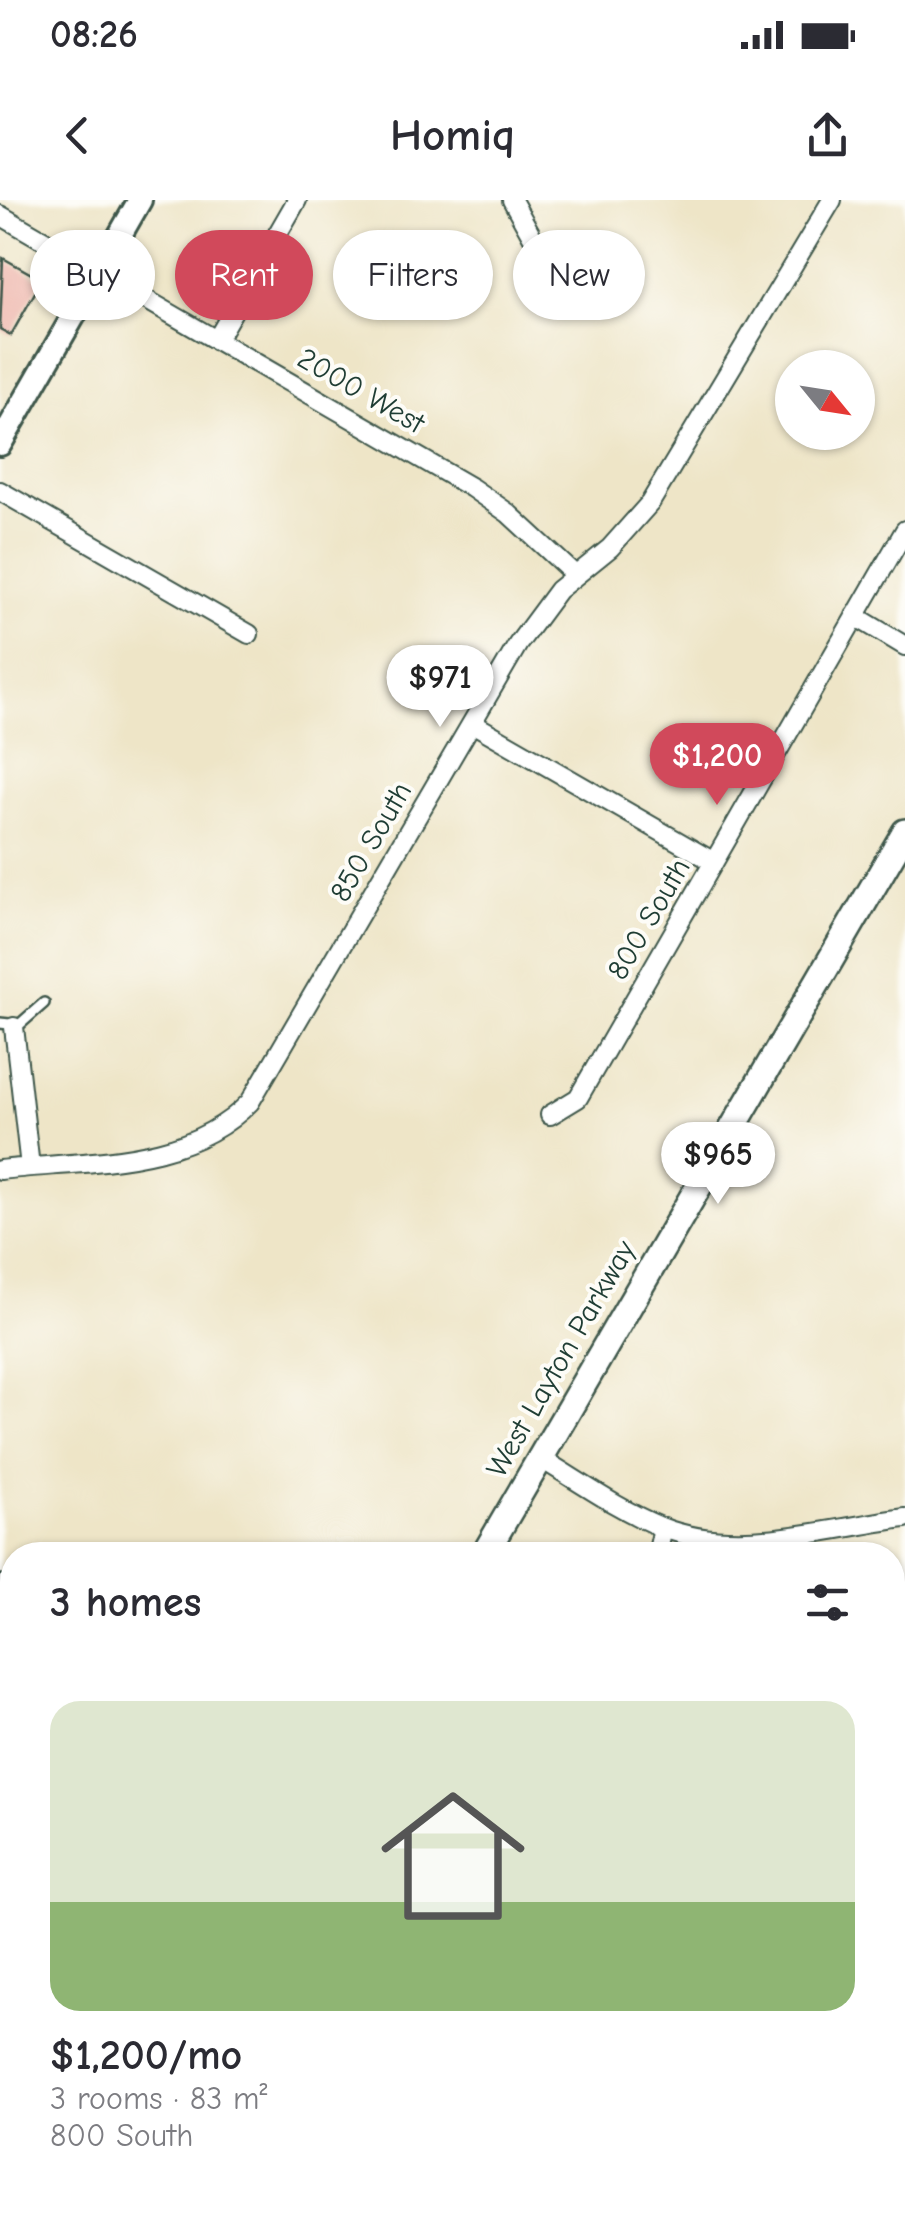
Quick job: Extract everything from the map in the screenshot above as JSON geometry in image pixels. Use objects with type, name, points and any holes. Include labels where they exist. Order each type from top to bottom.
[{"type":"main road","name":"West Layton Parkway","points":[[492,1542],[905,832]]},
{"type":"street","points":[[123,230],[140,200]]},
{"type":"street","points":[[217,339],[296,200]]},
{"type":"street","points":[[512,200],[528,230]]},
{"type":"street","name":"850 South","points":[[0,1170],[170,1150],[207,1136],[238,1114],[268,1076],[531,623],[575,575],[610,548],[650,503],[832,200]]},
{"type":"street","name":"2000 West","points":[[0,215],[30,232]]},
{"type":"street","name":"2000 West","points":[[155,303],[472,488],[508,512],[575,575]]},
{"type":"street","points":[[0,444],[71,320]]},
{"type":"street","points":[[0,491],[249,634]]},
{"type":"street","name":"800 South","points":[[550,1115],[578,1098],[905,530]]},
{"type":"street","points":[[855,616],[905,646]]},
{"type":"street","points":[[472,723],[714,862]]},
{"type":"street","points":[[7,1025],[30,1166]]},
{"type":"street","points":[[540,1458],[663,1528],[694,1538],[733,1541],[905,1518]]},
{"type":"street","points":[[660,1542],[663,1528]]},
{"type":"lane","points":[[7,1025],[44,1003]]},
{"type":"building","points":[[3,258],[30,273],[30,301],[11,335],[0,329]]}]
